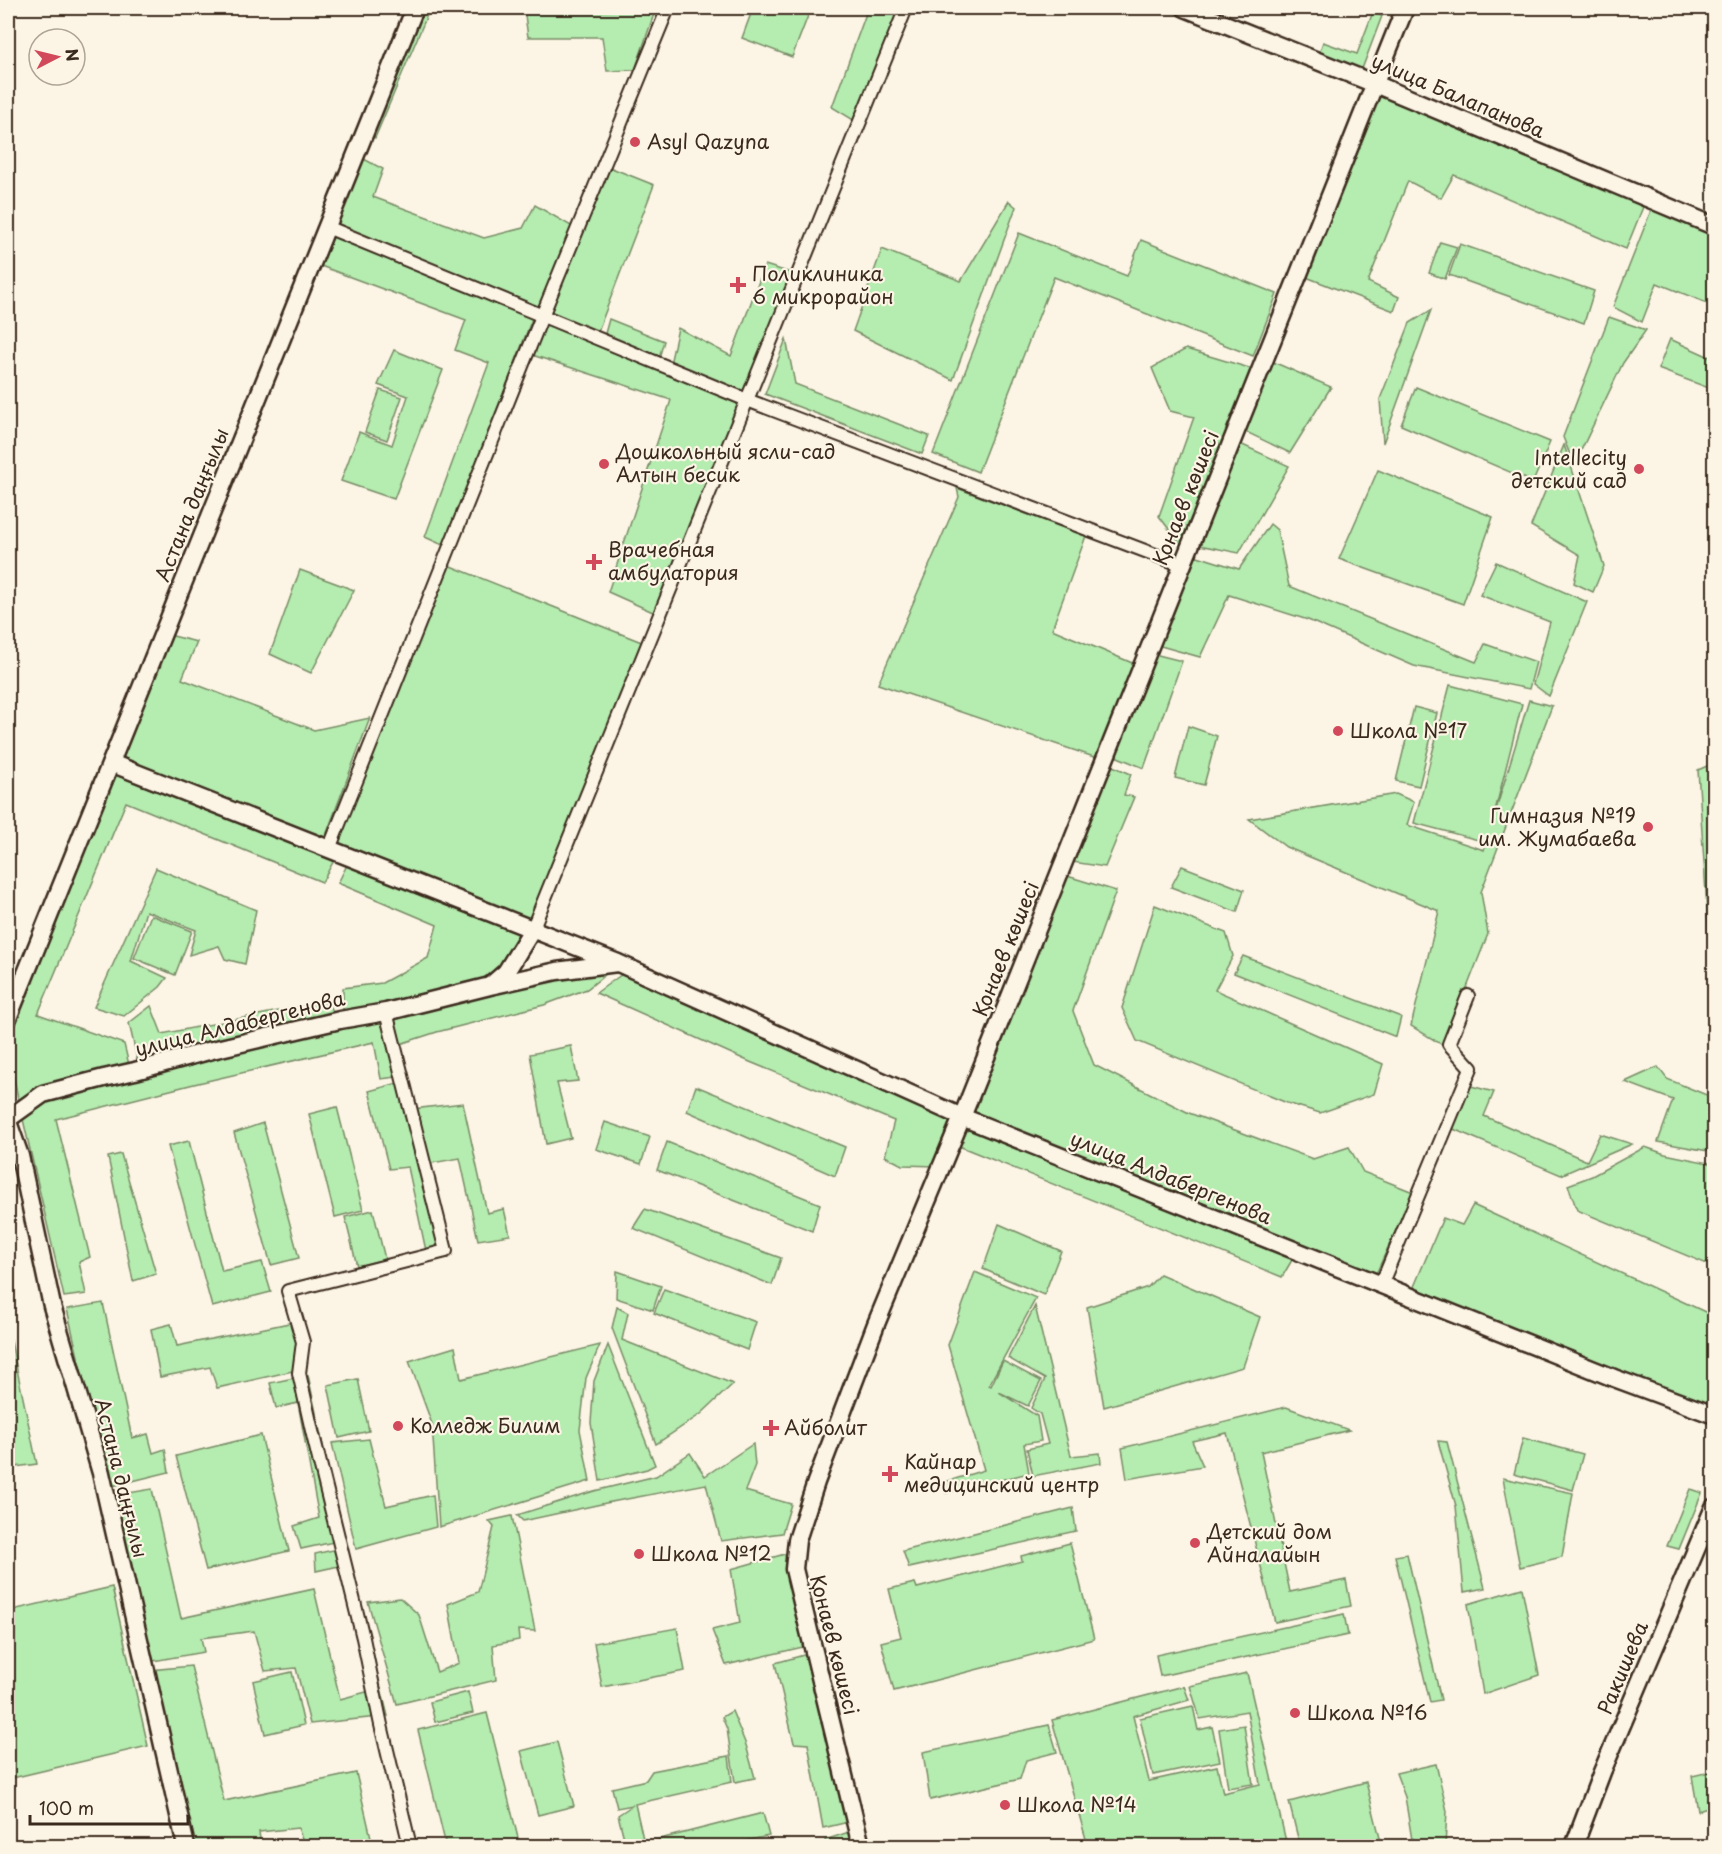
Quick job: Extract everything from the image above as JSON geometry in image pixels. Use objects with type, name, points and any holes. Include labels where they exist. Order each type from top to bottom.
[{"type":"street","name":"Астана даңғылы","points":[[8,1018],[415,8]]},
{"type":"street","points":[[328,849],[668,8]]},
{"type":"street","points":[[490,986],[506,972],[532,930],[906,8]]},
{"type":"street","name":"улица Балапанова","points":[[1185,8],[1714,226]]},
{"type":"street","name":"Қонаев көшесі","points":[[861,1846],[794,1569],[797,1540],[816,1482],[873,1332],[962,1117],[1405,8]]},
{"type":"street","points":[[327,227],[747,400],[1182,565]]},
{"type":"street","name":"улица Алдабергенова","points":[[111,763],[618,963],[962,1117],[1629,1384],[1714,1415]]},
{"type":"street","name":"улица Алдабергенова","points":[[8,1121],[44,1094],[224,1047],[340,1020],[387,1012],[490,986],[556,972],[618,963]]},
{"type":"street","points":[[1381,1285],[1471,1068],[1449,1044],[1468,996]]},
{"type":"street","points":[[387,1012],[446,1251],[288,1291],[303,1342],[299,1373],[309,1419],[363,1638],[410,1846]]},
{"type":"street","name":"Астана даңғылы","points":[[8,1121],[20,1156],[52,1306],[101,1473],[186,1846]]},
{"type":"street","name":"Ракишева","points":[[1574,1846],[1602,1772],[1714,1507]]},
{"type":"green space","points":[[420,8],[430,8],[375,138],[368,134]]},
{"type":"green space","points":[[524,8],[564,8],[573,13],[656,8],[635,70],[607,71],[602,37],[528,37]]},
{"type":"green space","points":[[753,8],[811,8],[792,57],[742,38]]},
{"type":"green space","points":[[868,8],[902,8],[855,121],[832,107]]},
{"type":"green space","points":[[1373,12],[1382,16],[1362,69],[1319,54],[1323,42],[1357,54]]},
{"type":"green space","points":[[1378,88],[1645,202],[1626,249],[1454,175],[1441,198],[1408,181],[1368,282],[1399,297],[1394,311],[1301,275]]},
{"type":"green space","points":[[360,157],[383,169],[373,197],[484,238],[523,228],[535,205],[573,227],[538,308],[332,223]]},
{"type":"green space","points":[[609,167],[654,185],[598,331],[546,312]]},
{"type":"green space","points":[[1009,201],[1016,207],[953,380],[853,331],[882,249],[961,281]]},
{"type":"green space","points":[[1654,203],[1714,229],[1714,306],[1657,283],[1642,322],[1613,307]]},
{"type":"green space","points":[[330,232],[533,316],[445,546],[425,537],[489,363],[455,350],[466,320],[318,265]]},
{"type":"green space","points":[[1019,233],[1127,276],[1141,240],[1277,294],[1253,356],[1054,277],[978,472],[933,454]]},
{"type":"green space","points":[[1440,242],[1457,247],[1445,279],[1429,273]]},
{"type":"green space","points":[[1460,244],[1594,291],[1584,323],[1449,275]]},
{"type":"green space","points":[[765,265],[791,273],[745,394],[670,364],[678,328],[731,356]]},
{"type":"green space","points":[[1431,310],[1383,443],[1380,399],[1410,323]]},
{"type":"green space","points":[[1609,317],[1646,330],[1623,363],[1574,465],[1563,437]]},
{"type":"green space","points":[[609,319],[664,341],[659,358],[604,337]]},
{"type":"green space","points":[[546,323],[741,404],[655,613],[608,592],[671,400],[532,355]]},
{"type":"green space","points":[[786,339],[795,384],[929,436],[922,454],[765,394]]},
{"type":"green space","points":[[1670,339],[1714,359],[1714,390],[1658,369]]},
{"type":"green space","points":[[1186,349],[1256,370],[1184,549],[1159,516],[1194,417],[1170,411],[1152,368]]},
{"type":"green space","points":[[394,350],[443,370],[394,499],[341,481],[359,432],[392,445],[408,396],[378,385]]},
{"type":"green space","points":[[1271,361],[1331,387],[1290,453],[1242,430]]},
{"type":"green space","points":[[1416,387],[1550,442],[1533,482],[1401,425]]},
{"type":"green space","points":[[380,390],[402,397],[387,440],[365,432]]},
{"type":"green space","points":[[1238,443],[1289,466],[1239,553],[1199,545]]},
{"type":"green space","points":[[1564,445],[1604,566],[1593,592],[1574,583],[1580,555],[1531,526]]},
{"type":"green space","points":[[1378,470],[1493,517],[1463,604],[1339,559]]},
{"type":"green space","points":[[957,488],[1086,536],[1052,629],[1137,665],[1097,758],[878,684],[959,497]]},
{"type":"green space","points":[[1270,524],[1277,530],[1289,586],[1476,662],[1485,644],[1536,662],[1529,689],[1414,666],[1308,620],[1229,595],[1200,657],[1157,645],[1191,554],[1239,569]]},
{"type":"green space","points":[[1496,562],[1587,602],[1549,696],[1533,684],[1550,622],[1480,595]]},
{"type":"green space","points":[[448,565],[644,643],[530,924],[336,844]]},
{"type":"green space","points":[[300,570],[354,590],[311,673],[270,654]]},
{"type":"green space","points":[[169,635],[197,642],[182,679],[314,730],[370,718],[325,838],[120,762]]},
{"type":"green space","points":[[1154,654],[1182,661],[1144,768],[1113,755]]},
{"type":"green space","points":[[1450,685],[1522,704],[1492,823],[1529,700],[1552,706],[1481,892],[1488,934],[1444,1046],[1411,1026],[1439,911],[1286,847],[1249,819],[1396,794],[1414,802],[1407,825],[1484,850],[1486,842],[1414,823]]},
{"type":"green space","points":[[1414,707],[1437,713],[1419,786],[1396,781]]},
{"type":"green space","points":[[1188,726],[1217,736],[1204,785],[1175,778]]},
{"type":"green space","points":[[1714,763],[1714,941],[1709,940],[1698,770]]},
{"type":"green space","points":[[1108,764],[1131,774],[1124,795],[1134,797],[1105,867],[1072,862]]},
{"type":"green space","points":[[113,769],[336,857],[322,882],[126,802],[38,1014],[124,1044],[130,1069],[19,1103],[8,1049],[8,1027]]},
{"type":"green space","points":[[348,863],[527,932],[489,982],[343,1017],[343,988],[382,983],[428,958],[437,925],[338,883]]},
{"type":"green space","points":[[1182,866],[1244,890],[1237,912],[1171,887]]},
{"type":"green space","points":[[156,868],[256,910],[245,964],[225,959],[219,946],[189,955],[196,930],[146,911],[131,961],[167,978],[160,987],[124,1016],[94,1007]]},
{"type":"green space","points":[[1064,875],[1116,891],[1073,1011],[1094,1065],[1189,1113],[1313,1159],[1349,1147],[1363,1172],[1413,1192],[1376,1274],[969,1114]]},
{"type":"green space","points":[[1155,905],[1226,933],[1233,956],[1215,990],[1383,1064],[1374,1094],[1320,1113],[1287,1103],[1137,1041],[1122,1008]]},
{"type":"green space","points":[[151,915],[192,931],[175,975],[134,958]]},
{"type":"green space","points":[[1243,956],[1401,1017],[1396,1037],[1234,973]]},
{"type":"green space","points":[[616,966],[587,989],[544,1005],[437,1032],[400,1044],[392,1014]]},
{"type":"green space","points":[[625,972],[954,1119],[937,1166],[902,1165],[885,1156],[894,1121],[750,1062],[596,993]]},
{"type":"green space","points":[[329,1001],[336,1021],[139,1067],[129,1023],[151,1006],[162,1034]]},
{"type":"green space","points":[[384,1018],[396,1077],[381,1079],[374,1042],[56,1119],[90,1257],[79,1262],[86,1294],[64,1297],[22,1115],[43,1097]]},
{"type":"green space","points":[[571,1046],[578,1081],[557,1083],[571,1138],[546,1144],[530,1054]]},
{"type":"green space","points":[[1658,1067],[1667,1079],[1714,1098],[1714,1152],[1658,1142],[1673,1100],[1625,1082]]},
{"type":"green space","points":[[402,1082],[442,1248],[426,1251],[408,1167],[389,1169],[369,1091]]},
{"type":"green space","points":[[696,1086],[845,1147],[835,1176],[687,1111]]},
{"type":"green space","points":[[1471,1086],[1494,1092],[1484,1116],[1587,1161],[1600,1134],[1632,1144],[1561,1175],[1451,1128]]},
{"type":"green space","points":[[463,1103],[487,1213],[504,1209],[510,1235],[478,1240],[460,1158],[427,1164],[413,1109]]},
{"type":"green space","points":[[337,1107],[363,1210],[335,1217],[309,1114]]},
{"type":"green space","points":[[605,1122],[650,1137],[641,1164],[596,1149]]},
{"type":"green space","points":[[263,1123],[299,1258],[271,1265],[234,1133]]},
{"type":"green space","points":[[968,1124],[1295,1255],[1282,1277],[959,1146]]},
{"type":"green space","points":[[189,1141],[222,1271],[262,1262],[271,1292],[212,1307],[168,1146]]},
{"type":"green space","points":[[667,1142],[820,1204],[812,1231],[657,1170]]},
{"type":"green space","points":[[1645,1147],[1665,1154],[1714,1164],[1714,1267],[1577,1210],[1568,1185],[1592,1176]]},
{"type":"green space","points":[[121,1154],[156,1274],[133,1281],[108,1157]]},
{"type":"green space","points":[[1473,1205],[1714,1316],[1714,1413],[1413,1289],[1443,1218],[1462,1225]]},
{"type":"green space","points":[[645,1209],[781,1258],[772,1285],[633,1228]]},
{"type":"green space","points":[[373,1210],[385,1259],[357,1266],[345,1217]]},
{"type":"green space","points":[[999,1224],[1061,1251],[1044,1295],[983,1269]]},
{"type":"green space","points":[[617,1271],[661,1286],[653,1310],[616,1298]]},
{"type":"green space","points":[[975,1272],[1036,1298],[989,1385],[991,1386],[1003,1361],[1041,1381],[1028,1406],[999,1392],[1037,1416],[1041,1441],[1024,1444],[1029,1473],[946,1493],[945,1482],[984,1470],[948,1345]]},
{"type":"green space","points":[[1160,1274],[1260,1317],[1243,1367],[1104,1407],[1087,1307],[1148,1287]]},
{"type":"green space","points":[[664,1289],[756,1322],[747,1350],[654,1313]]},
{"type":"green space","points":[[103,1303],[132,1438],[148,1434],[153,1453],[165,1449],[169,1472],[108,1487],[67,1309]]},
{"type":"green space","points":[[1035,1306],[1071,1456],[1100,1453],[1101,1463],[1033,1476],[1027,1449],[1048,1444],[1040,1414],[1031,1408],[1045,1379],[1008,1358]]},
{"type":"green space","points":[[617,1307],[628,1313],[622,1340],[733,1384],[701,1414],[656,1444],[612,1328]]},
{"type":"green space","points":[[294,1322],[306,1368],[217,1388],[210,1367],[160,1377],[151,1329],[171,1324],[177,1346]]},
{"type":"green space","points":[[8,1327],[37,1464],[8,1468]]},
{"type":"green space","points":[[600,1345],[586,1378],[580,1430],[590,1481],[439,1527],[432,1424],[409,1361],[455,1347],[461,1379]]},
{"type":"green space","points":[[608,1345],[655,1465],[600,1481],[591,1423],[594,1381]]},
{"type":"green space","points":[[308,1375],[343,1540],[301,1549],[294,1526],[319,1518],[298,1403],[276,1408],[270,1383]]},
{"type":"green space","points":[[358,1379],[369,1431],[339,1438],[328,1385]]},
{"type":"green space","points":[[1286,1407],[1349,1430],[1261,1452],[1290,1592],[1346,1580],[1351,1606],[1275,1622],[1227,1433],[1192,1441],[1203,1466],[1127,1479],[1122,1448]]},
{"type":"green space","points":[[261,1435],[289,1551],[206,1570],[176,1456]]},
{"type":"green space","points":[[1523,1438],[1583,1454],[1573,1490],[1514,1474]]},
{"type":"green space","points":[[369,1439],[386,1506],[433,1495],[436,1527],[356,1549],[332,1443]]},
{"type":"green space","points":[[1438,1441],[1447,1442],[1485,1588],[1464,1592],[1456,1506]]},
{"type":"green space","points":[[753,1444],[755,1465],[745,1491],[791,1504],[782,1533],[721,1541],[706,1484],[523,1521],[517,1515],[594,1491],[656,1476],[690,1453],[705,1476]]},
{"type":"green space","points":[[1503,1478],[1573,1493],[1562,1557],[1520,1567]]},
{"type":"green space","points":[[152,1489],[181,1618],[314,1589],[340,1699],[370,1691],[339,1566],[316,1571],[315,1554],[346,1547],[388,1716],[310,1724],[296,1668],[265,1671],[254,1631],[201,1638],[204,1652],[148,1662],[110,1496]]},
{"type":"green space","points":[[1690,1489],[1702,1493],[1679,1549],[1667,1546]]},
{"type":"green space","points":[[1073,1508],[1076,1531],[909,1568],[903,1551]]},
{"type":"green space","points":[[512,1516],[535,1631],[518,1630],[519,1640],[493,1645],[496,1680],[397,1704],[368,1602],[400,1598],[419,1615],[437,1672],[459,1663],[448,1604],[478,1592],[494,1527],[489,1521]]},
{"type":"green space","points":[[1070,1543],[1094,1639],[894,1691],[881,1642],[901,1637],[889,1589],[915,1583],[917,1588],[1022,1561],[1021,1556]]},
{"type":"green space","points":[[785,1554],[803,1647],[726,1665],[712,1630],[740,1623],[731,1569]]},
{"type":"green space","points":[[1407,1554],[1441,1700],[1430,1702],[1395,1556]]},
{"type":"green space","points":[[112,1587],[148,1746],[8,1779],[8,1611]]},
{"type":"green space","points":[[1522,1588],[1539,1675],[1483,1694],[1468,1604]]},
{"type":"green space","points":[[1344,1614],[1348,1635],[1160,1676],[1156,1655]]},
{"type":"green space","points":[[677,1628],[685,1671],[602,1687],[594,1643]]},
{"type":"green space","points":[[811,1653],[853,1821],[823,1828],[808,1744],[794,1743],[775,1663]]},
{"type":"green space","points":[[191,1666],[224,1801],[356,1773],[373,1846],[305,1846],[298,1828],[259,1832],[261,1846],[191,1846],[150,1670]]},
{"type":"green space","points":[[292,1672],[304,1725],[265,1734],[253,1681]]},
{"type":"green space","points":[[1247,1673],[1287,1846],[1088,1846],[1052,1720],[1184,1686],[1189,1700],[1133,1716],[1149,1781],[1217,1766],[1223,1793],[1260,1784],[1247,1711],[1200,1719],[1190,1686]]},
{"type":"green space","points":[[468,1692],[473,1713],[435,1722],[430,1702]]},
{"type":"green space","points":[[1193,1706],[1198,1730],[1212,1727],[1220,1761],[1153,1775],[1140,1718]]},
{"type":"green space","points":[[732,1711],[746,1745],[755,1778],[735,1782],[727,1729],[722,1717]]},
{"type":"green space","points":[[487,1713],[520,1846],[446,1846],[418,1730]]},
{"type":"green space","points":[[1049,1725],[1057,1752],[1026,1760],[1020,1779],[930,1800],[923,1752]]},
{"type":"green space","points":[[1244,1725],[1253,1784],[1228,1788],[1219,1729]]},
{"type":"green space","points":[[557,1742],[574,1806],[538,1815],[521,1751]]},
{"type":"green space","points":[[729,1756],[732,1782],[635,1804],[644,1843],[763,1813],[769,1836],[720,1846],[626,1846],[618,1815],[633,1805],[617,1808],[612,1788],[646,1780],[652,1771]]},
{"type":"green space","points":[[1436,1764],[1447,1811],[1445,1846],[1413,1846],[1405,1797],[1396,1773]]},
{"type":"green space","points":[[1714,1771],[1714,1806],[1698,1811],[1692,1776]]},
{"type":"green space","points":[[1366,1782],[1382,1846],[1300,1846],[1289,1802]]},
{"type":"green space","points":[[852,1831],[856,1846],[826,1846],[825,1840]]},
{"type":"place","name":"Asyl Qazyna","points":[[635,142]]},
{"type":"place","name":"Поликлиника 6 микрорайон","points":[[738,285]]},
{"type":"place","name":"Дошкольный ясли-сад Алтын бесик","points":[[604,464]]},
{"type":"place","name":"Intellecity детский сад","points":[[1639,469]]},
{"type":"place","name":"Врачебная амбулатория","points":[[594,562]]},
{"type":"place","name":"Школа №17","points":[[1338,731]]},
{"type":"place","name":"Гимназия №19 им. Жумабаева","points":[[1648,827]]},
{"type":"place","name":"Колледж Билим","points":[[398,1426]]},
{"type":"place","name":"Айболит","points":[[771,1428]]},
{"type":"place","name":"Кайнар медицинский центр","points":[[890,1474]]},
{"type":"place","name":"Детский дом Айналайын","points":[[1195,1543]]},
{"type":"place","name":"Школа №12","points":[[639,1554]]},
{"type":"place","name":"Школа №16","points":[[1295,1713]]},
{"type":"place","name":"Школа №14","points":[[1005,1805]]}]
